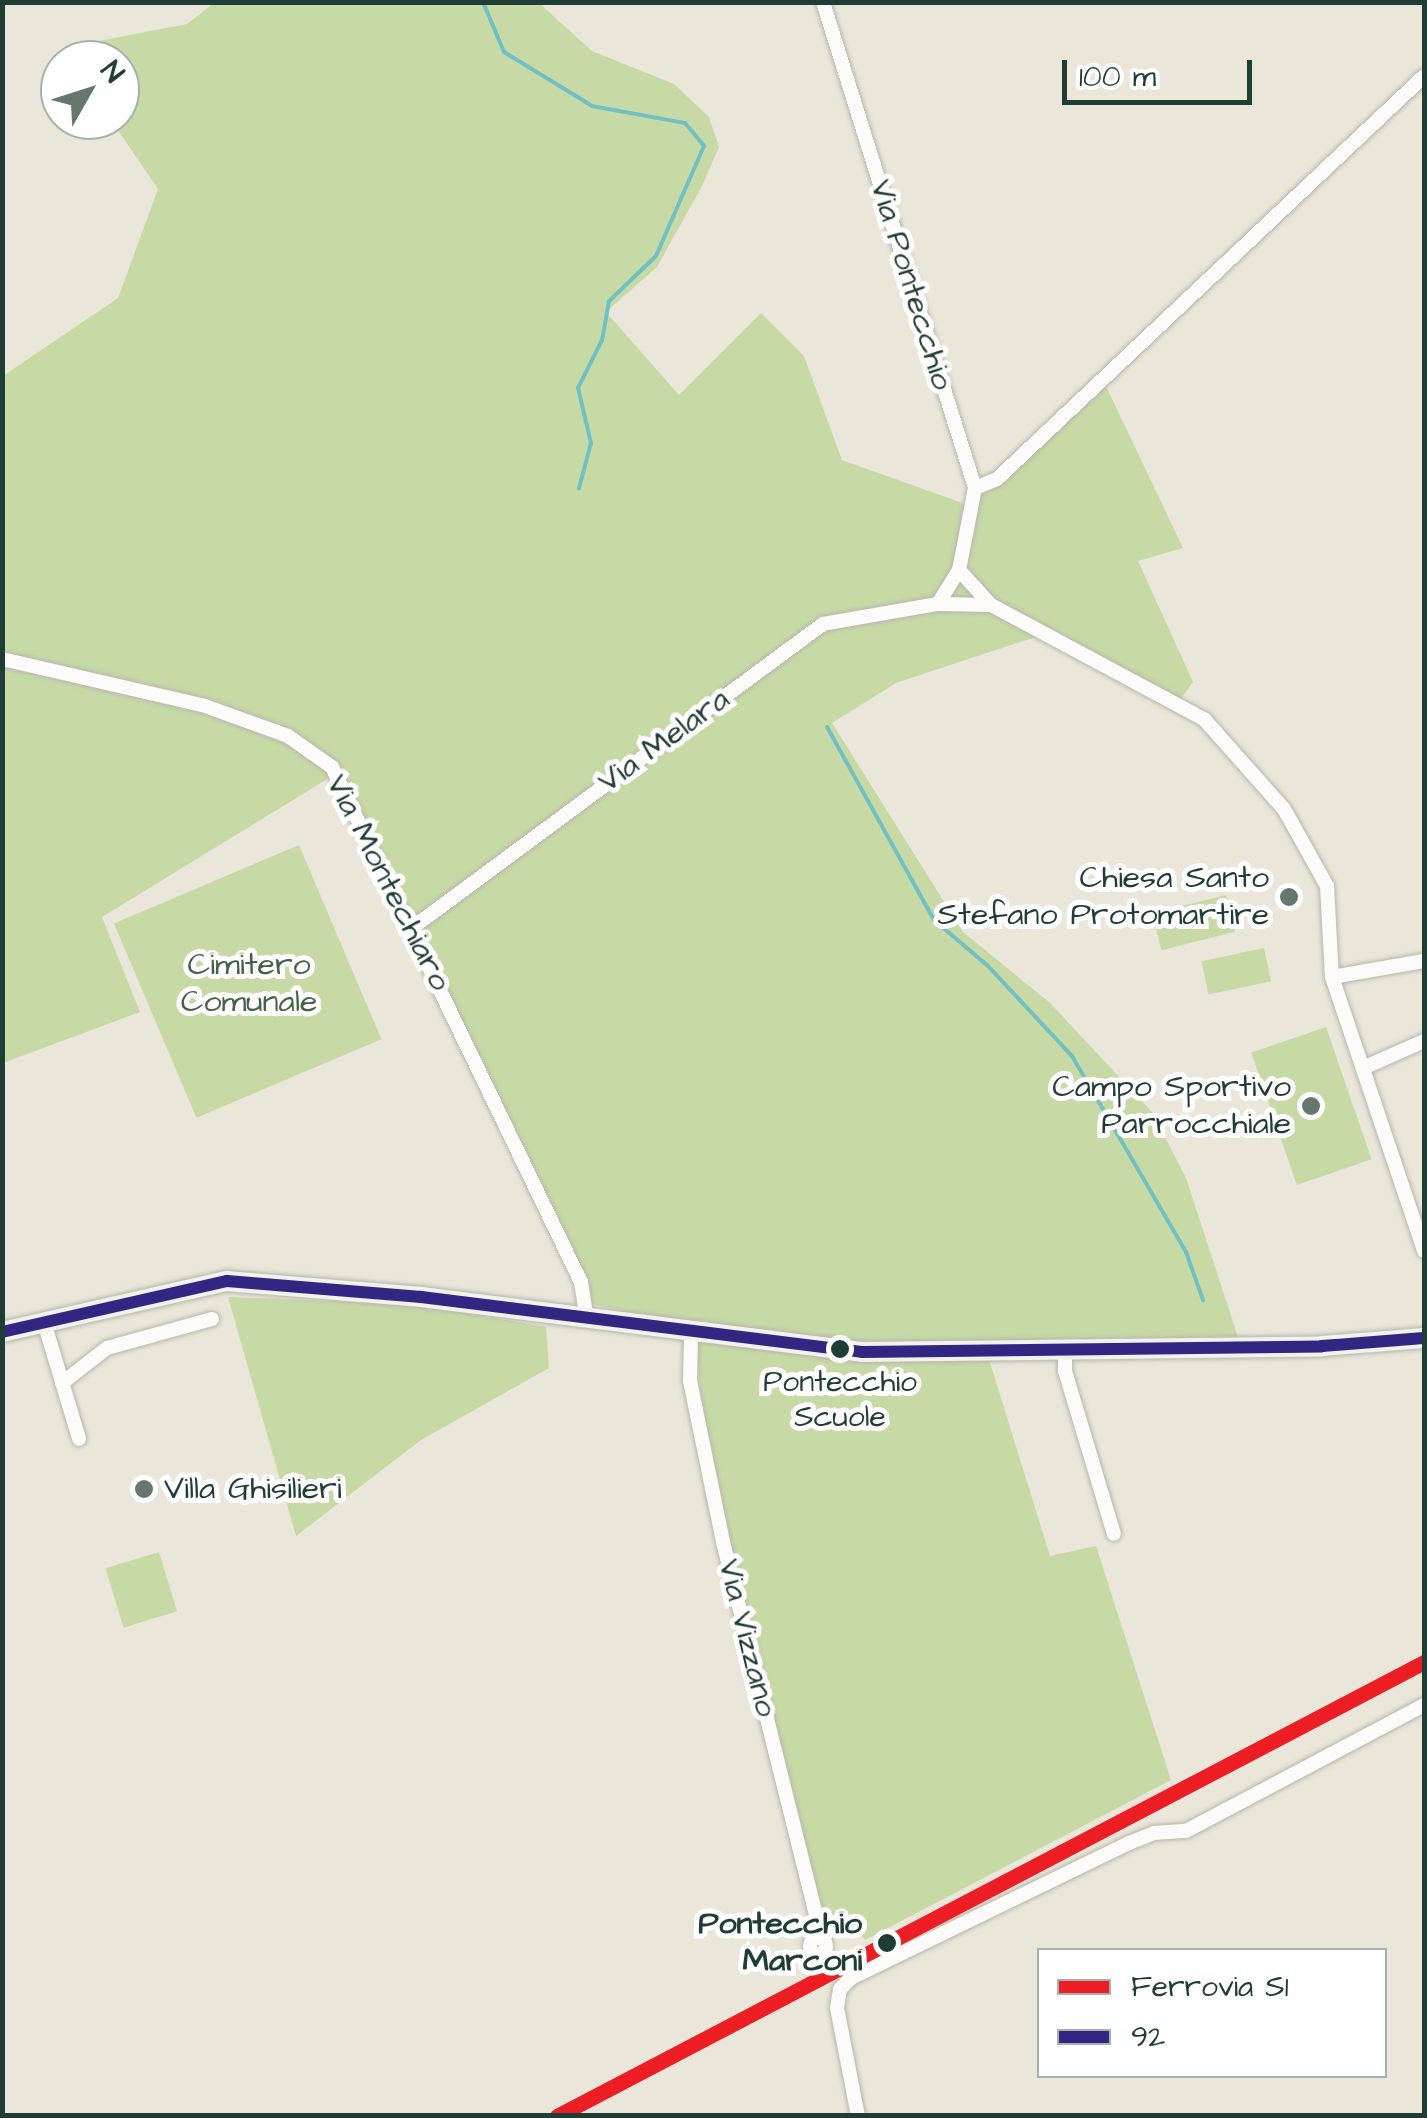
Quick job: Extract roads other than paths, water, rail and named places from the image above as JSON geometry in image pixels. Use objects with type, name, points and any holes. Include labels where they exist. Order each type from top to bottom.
[{"type":"main road","points":[[2,1332],[227,1282],[587,1318],[691,1334],[862,1352],[1065,1351],[1424,1338]]},
{"type":"street","name":"Via Pontecchio","points":[[823,2],[975,488],[959,570]]},
{"type":"street","points":[[975,488],[997,479],[1424,76]]},
{"type":"street","points":[[938,604],[959,570],[991,605],[1204,720],[1254,771],[1316,858],[1327,886],[1332,977],[1424,1251]]},
{"type":"street","name":"Via Melara","points":[[412,928],[823,624],[938,604],[991,605]]},
{"type":"street","name":"Via Montechiaro","points":[[2,659],[205,706],[312,750],[342,783],[581,1282],[587,1318]]},
{"type":"street","points":[[1332,977],[1424,961]]},
{"type":"street","points":[[1363,1068],[1424,1041]]},
{"type":"street","points":[[62,1383],[106,1348],[212,1319]]},
{"type":"street","points":[[44,1322],[79,1439]]},
{"type":"street","name":"Via Vizzano","points":[[691,1334],[690,1381],[723,1542],[819,1934]]},
{"type":"street","points":[[1065,1351],[1065,1371],[1114,1534]]},
{"type":"street","points":[[858,2116],[836,2008],[840,1989],[851,1978],[1130,1843],[1186,1831],[1424,1704]]},
{"type":"waterway","points":[[483,2],[504,52],[592,106],[685,123],[704,146],[656,256],[609,301],[602,340],[578,388],[591,443],[579,488]]},
{"type":"waterway","points":[[827,727],[934,920],[988,966],[1072,1056],[1186,1252],[1203,1300]]},
{"type":"rail line","name":"S1","points":[[557,2116],[1424,1662]]},
{"type":"place","name":"Chiesa Santo Stefano Protomartire","points":[[1289,897]]},
{"type":"place","name":"Campo Sportivo Parrocchiale","points":[[1311,1106]]},
{"type":"place","name":"Pontecchio Scuole","points":[[840,1349]]},
{"type":"place","name":"Villa Ghisilieri","points":[[144,1489]]},
{"type":"place","name":"Pontecchio Marconi","points":[[887,1943]]},
{"type":"park label","name":"Cimitero Comunale","points":[[249,984]]}]
